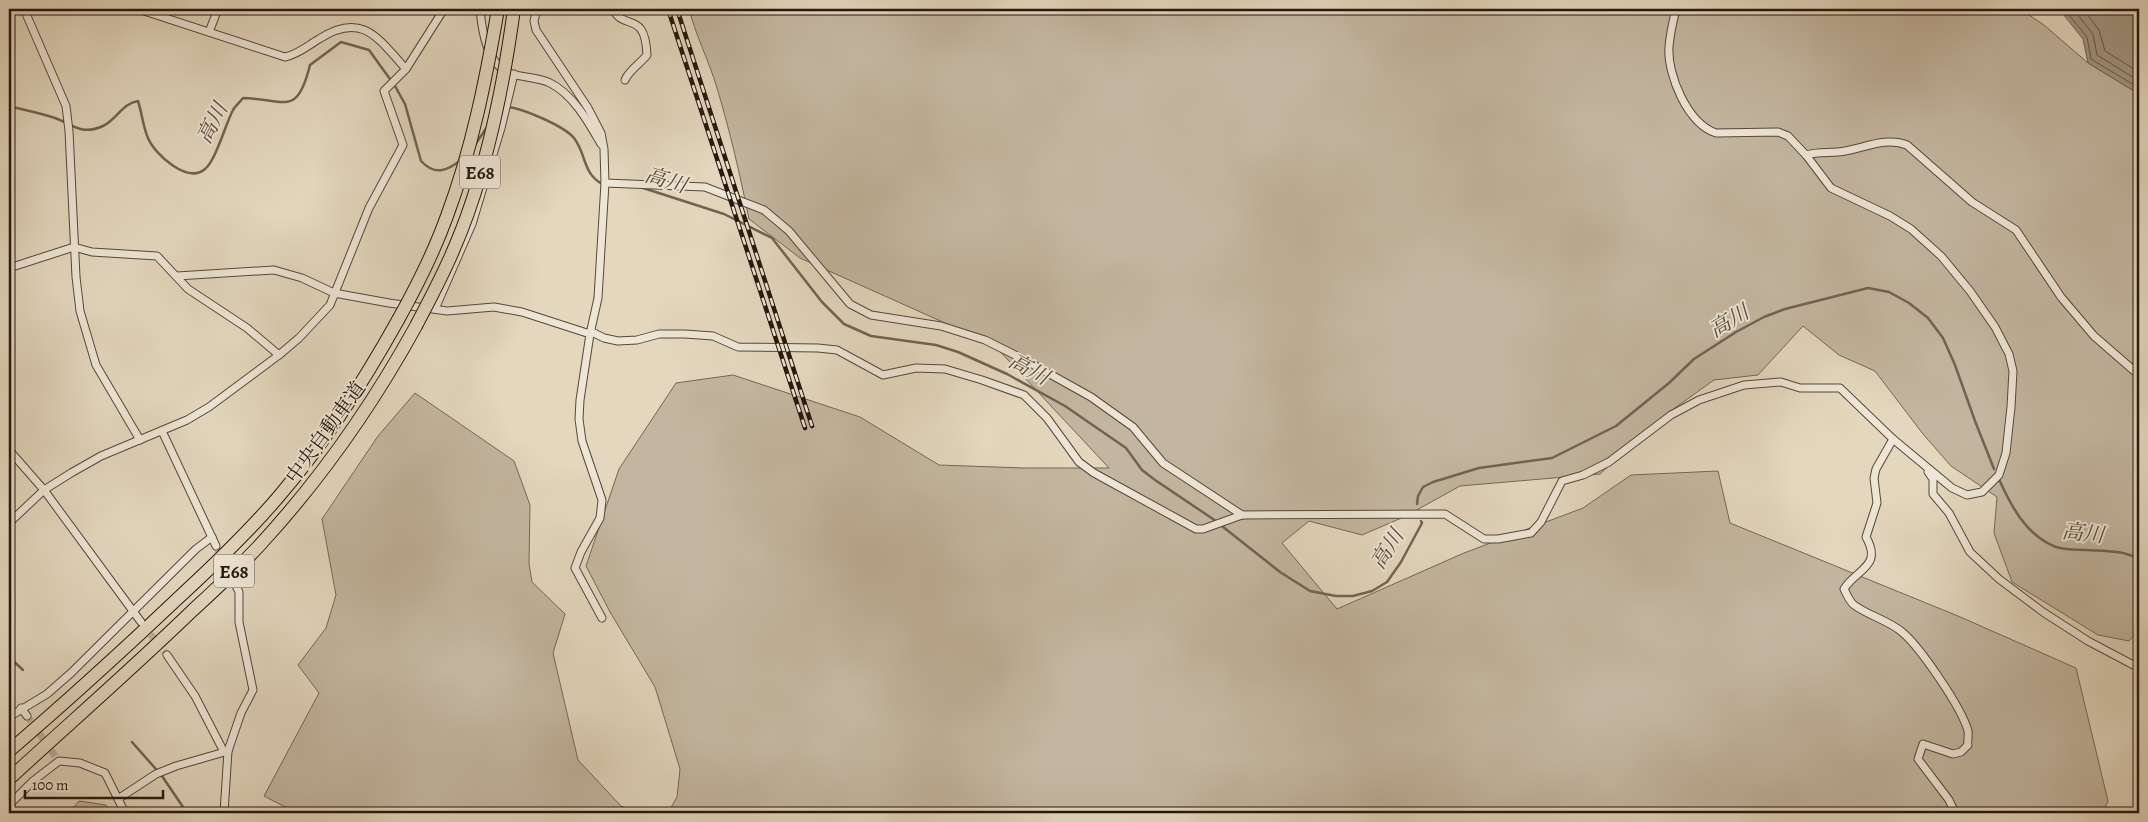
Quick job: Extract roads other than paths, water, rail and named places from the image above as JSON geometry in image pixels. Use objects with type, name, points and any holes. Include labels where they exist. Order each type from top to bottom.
[{"type":"highway","name":"中央自動車道","points":[[9,751],[103,670],[251,528],[281,494],[361,385],[398,320],[432,254],[459,182],[478,112],[498,9]]},
{"type":"highway","name":"中央自動車道","points":[[9,779],[115,684],[257,548],[295,504],[347,438],[416,326],[454,250],[478,178],[496,113],[514,9]]},
{"type":"street","points":[[24,9],[58,86],[69,120],[74,247],[80,311],[92,352],[104,379],[140,440]]},
{"type":"street","points":[[138,9],[285,57],[303,51],[330,32],[342,27],[354,26],[378,40],[404,71]]},
{"type":"street","points":[[209,32],[218,9]]},
{"type":"street","points":[[9,523],[44,490],[101,456],[186,420],[209,407],[280,355],[317,321],[330,305],[368,208],[403,145],[384,91],[404,71],[444,9]]},
{"type":"street","points":[[480,9],[485,40],[498,66],[514,74],[550,82],[562,91],[591,126],[604,149]]},
{"type":"street","points":[[537,9],[534,21],[536,30],[588,108],[601,133],[604,149],[605,183],[598,298],[580,400],[579,419],[582,442],[602,500],[600,518],[581,552],[575,568],[602,618]]},
{"type":"street","points":[[614,9],[619,17],[637,24],[643,30],[647,39],[647,55],[640,64],[628,73],[625,80]]},
{"type":"street","points":[[177,276],[274,270],[302,278],[334,293],[447,311],[494,308],[522,312],[618,341],[637,340],[659,334],[713,336],[744,347],[837,350],[883,375],[916,368],[945,369],[1024,395],[1047,418],[1079,462],[1196,529],[1203,529],[1242,515],[1445,514],[1484,539],[1498,540],[1531,533],[1540,522],[1562,481],[1582,475],[1609,462],[1672,414],[1699,400],[1744,385],[1781,382],[1800,388],[1840,388],[1893,439],[1952,488],[1967,495],[1982,492],[1999,475],[2006,453],[2013,392],[2013,371],[2009,354],[1995,327],[1970,291],[1941,256],[1911,229],[1890,216],[1831,188],[1794,141],[1778,132],[1716,133],[1700,125],[1682,98],[1670,68],[1668,48],[1676,9]]},
{"type":"street","points":[[435,309],[472,224],[505,114],[514,74]]},
{"type":"street","points":[[1806,155],[1814,152],[1838,152],[1890,141],[1899,141],[1907,144],[1972,202],[2016,230],[2060,298],[2094,336],[2139,375]]},
{"type":"street","points":[[605,183],[704,187],[764,210],[789,231],[850,304],[870,315],[941,326],[985,340],[1023,359],[1091,396],[1133,427],[1163,463],[1242,515]]},
{"type":"street","points":[[9,268],[74,247],[92,252],[156,256],[188,288],[247,328],[280,355]]},
{"type":"street","points":[[162,430],[216,546]]},
{"type":"street","points":[[1893,439],[1876,470],[1874,478],[1877,503],[1866,537],[1870,544],[1871,557],[1867,568],[1849,580],[1844,589],[1854,605],[1886,621],[1902,632],[1930,666],[1956,704],[1968,733],[1968,746],[1962,752],[1953,754],[1923,744],[1918,760],[1949,800],[1955,813]]},
{"type":"street","points":[[9,450],[44,490],[141,622]]},
{"type":"street","points":[[1926,468],[1933,479],[1933,494],[1949,513],[1970,552],[1999,580],[2088,642],[2139,668]]},
{"type":"street","points":[[9,717],[47,694],[71,673],[196,549],[212,537]]},
{"type":"street","points":[[224,813],[226,751],[241,712],[253,690],[239,622],[239,592],[236,586]]},
{"type":"street","points":[[167,655],[195,696],[226,751]]},
{"type":"street","points":[[21,708],[27,716]]},
{"type":"street","points":[[118,799],[160,773],[176,766],[226,751]]},
{"type":"street","points":[[9,805],[57,758],[80,763],[104,773],[125,813]]},
{"type":"water","points":[[2059,9],[2139,9],[2139,94],[2088,63],[2083,39]]},
{"type":"waterway","name":"高川","points":[[9,106],[49,116],[77,128],[89,130],[103,126],[128,105],[138,101],[146,134],[157,152],[173,166],[190,173],[198,173],[205,169],[213,158],[233,110],[243,98],[279,102],[287,102],[294,99],[300,93],[310,65],[341,42],[369,50],[395,86],[405,104],[421,161],[426,166],[431,169],[441,170],[451,167],[461,160]]},
{"type":"waterway","name":"高川","points":[[508,107],[543,119],[569,133],[578,144],[588,170],[597,181],[604,185]]},
{"type":"waterway","name":"高川","points":[[475,145],[487,127]]},
{"type":"waterway","name":"高川","points":[[640,187],[724,214],[772,238],[822,302],[844,324],[871,336],[936,345],[958,352],[1007,374],[1065,406],[1126,448],[1142,470],[1155,480],[1213,519],[1280,572],[1310,591],[1336,596],[1353,596],[1372,591],[1387,582],[1401,562],[1422,523],[1421,521]]},
{"type":"waterway","name":"高川","points":[[1417,504],[1418,496],[1423,487],[1433,482],[1479,468],[1552,458],[1616,426],[1669,383],[1694,359],[1736,332],[1764,317],[1785,309],[1868,288],[1889,292],[1909,303],[1928,318],[1943,338],[1994,469]]},
{"type":"waterway","name":"高川","points":[[1998,477],[2020,518],[2045,542],[2063,549],[2113,552],[2139,559]]},
{"type":"waterway","points":[[9,657],[23,670]]},
{"type":"waterway","points":[[132,742],[162,776],[187,813]]},
{"type":"tunnel","points":[[216,546],[236,586]]},
{"type":"tunnel","points":[[144,626],[167,655]]},
{"type":"tunnel","points":[[27,716],[55,756]]},
{"type":"railway","points":[[668,9],[805,428]]},
{"type":"railway","points":[[677,9],[812,426]]}]
